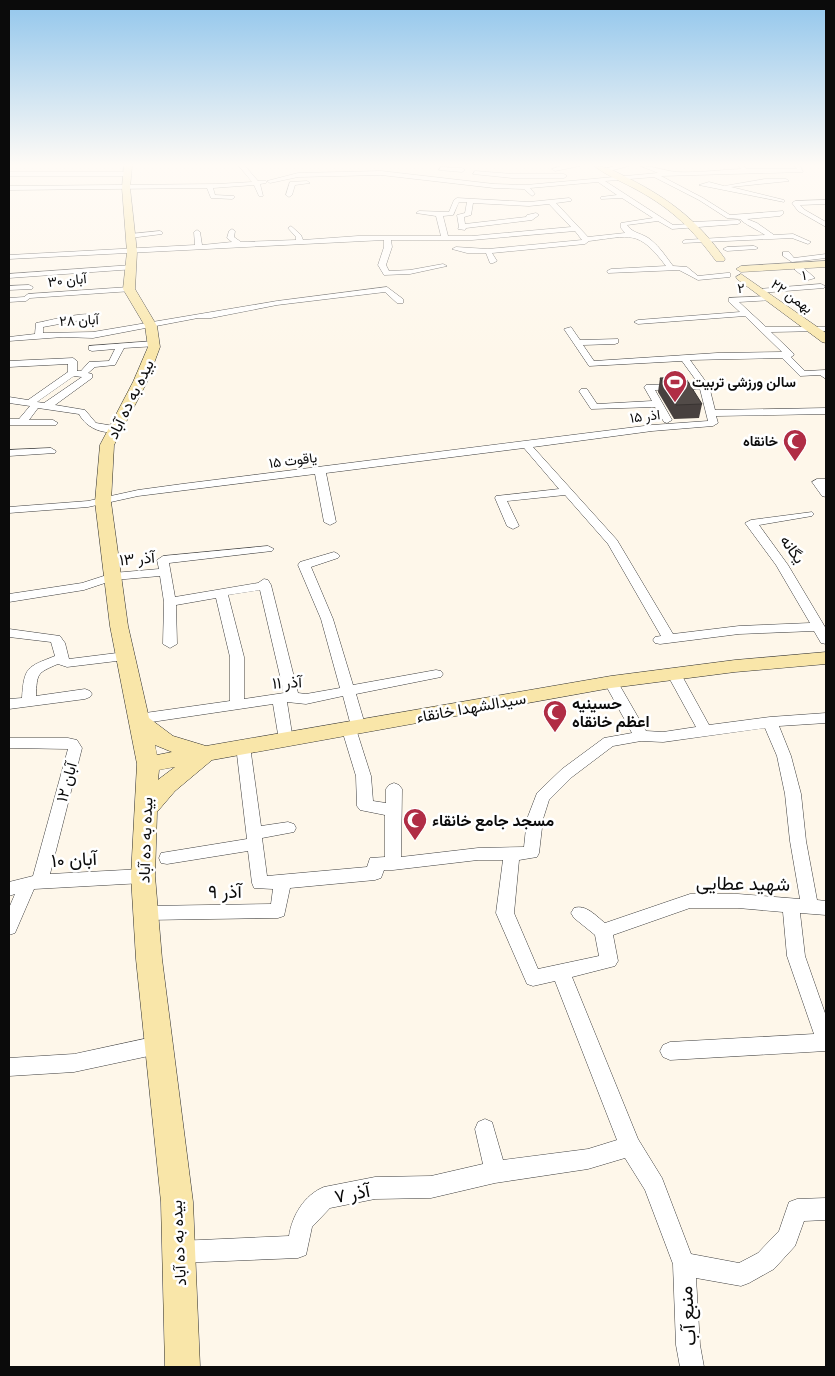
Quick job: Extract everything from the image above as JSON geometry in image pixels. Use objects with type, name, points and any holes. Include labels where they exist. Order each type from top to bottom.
[{"type":"main road","points":[[130,230],[132,268],[129,288],[153,335]]},
{"type":"main road","points":[[697,230],[720,259],[726,273],[826,264]]},
{"type":"main road","name":"۲۲ بهمن","points":[[720,259],[742,273],[760,291],[826,339]]},
{"type":"main road","points":[[742,273],[826,264]]},
{"type":"main road","name":"بیده به ده آباد","points":[[153,335],[140,382],[108,445],[103,502],[119,626],[148,764],[142,876],[149,959],[176,1202],[182,1367]]},
{"type":"main road","name":"سیدالشهدا خانقاء","points":[[148,764],[611,682],[826,658]]},
{"type":"main road","points":[[138,720],[152,735],[163,742],[208,752]]},
{"type":"main road","points":[[146,810],[173,779],[208,752]]},
{"type":"street","points":[[293,230],[299,239]]},
{"type":"street","points":[[445,230],[446,238]]},
{"type":"street","points":[[9,257],[199,248],[236,242],[260,244],[299,239],[472,238],[556,230]]},
{"type":"street","points":[[578,230],[586,239]]},
{"type":"street","points":[[627,230],[631,234]]},
{"type":"street","points":[[763,230],[772,237]]},
{"type":"street","points":[[232,231],[230,238],[236,242]]},
{"type":"street","points":[[197,232],[199,248]]},
{"type":"street","points":[[130,236],[160,233]]},
{"type":"street","points":[[456,249],[466,249],[467,252],[488,251],[585,242],[586,239],[631,234],[641,235],[649,240],[671,268]]},
{"type":"street","points":[[710,246],[743,238],[760,239],[794,236],[808,242]]},
{"type":"street","points":[[387,238],[388,247],[382,265],[387,273],[410,272],[443,266]]},
{"type":"street","points":[[685,242],[710,246],[754,248]]},
{"type":"street","points":[[488,251],[493,261]]},
{"type":"street","points":[[786,254],[792,260],[826,256]]},
{"type":"street","points":[[9,276],[31,275],[79,281],[132,268]]},
{"type":"street","points":[[611,271],[671,268],[684,269],[693,277],[726,273]]},
{"type":"street","points":[[798,268],[811,278]]},
{"type":"street","points":[[28,296],[31,275]]},
{"type":"street","name":"آبان ۳۰","points":[[9,300],[26,299],[28,296],[57,295],[79,281],[129,288]]},
{"type":"street","name":"۱","points":[[760,291],[821,286]]},
{"type":"street","points":[[9,288],[29,287]]},
{"type":"street","points":[[804,288],[813,296]]},
{"type":"street","points":[[92,348],[120,346],[153,335],[198,316],[212,316],[277,303],[386,289],[400,301]]},
{"type":"street","name":"۲","points":[[745,314],[732,300],[770,298]]},
{"type":"street","points":[[568,329],[592,364],[717,356],[790,355],[745,314],[638,322]]},
{"type":"street","points":[[39,336],[39,325],[64,322],[71,318],[92,316]]},
{"type":"street","points":[[764,330],[826,329]]},
{"type":"street","points":[[9,331],[20,330]]},
{"type":"street","name":"آبان ۲۸","points":[[9,338],[153,335]]},
{"type":"street","points":[[578,343],[614,341]]},
{"type":"street","points":[[22,422],[33,404],[72,373],[83,374],[92,364],[112,363],[120,346]]},
{"type":"street","points":[[784,355],[803,374],[822,372],[826,376]]},
{"type":"street","points":[[685,359],[704,386],[712,418]]},
{"type":"street","points":[[9,364],[73,361],[72,373]]},
{"type":"street","points":[[47,406],[89,376]]},
{"type":"street","points":[[667,420],[649,387],[704,386]]},
{"type":"street","points":[[584,391],[594,407],[659,404]]},
{"type":"street","points":[[9,400],[82,412],[86,420],[94,428],[117,429]]},
{"type":"street","name":"اذر ۱۵","points":[[581,438],[712,418],[826,411]]},
{"type":"street","points":[[9,422],[53,423]]},
{"type":"street","name":"یاقوت ۱۵","points":[[9,510],[103,502],[138,493],[182,487],[581,438]]},
{"type":"street","points":[[526,446],[613,542],[664,639],[786,626],[823,633]]},
{"type":"street","points":[[9,453],[51,451]]},
{"type":"street","points":[[320,470],[330,522]]},
{"type":"street","points":[[826,482],[817,482],[826,494]]},
{"type":"street","points":[[513,526],[500,498],[568,491]]},
{"type":"street","name":"یگانه","points":[[808,514],[751,523],[770,544],[796,584],[823,633]]},
{"type":"street","points":[[170,644],[170,602],[163,560],[268,549]]},
{"type":"street","points":[[334,556],[304,565],[327,619],[347,692],[366,794],[365,806],[393,810]]},
{"type":"street","name":"آذر ۱۳","points":[[9,598],[84,586],[113,577],[165,572]]},
{"type":"street","points":[[170,602],[264,584],[285,698],[286,740]]},
{"type":"street","points":[[221,593],[237,657],[237,704]]},
{"type":"street","points":[[9,633],[55,639],[63,661],[74,663],[125,656]]},
{"type":"street","points":[[29,702],[30,676],[39,667],[61,658]]},
{"type":"street","name":"آذر ۱۱","points":[[138,720],[285,698],[306,700],[436,674]]},
{"type":"street","points":[[674,674],[705,731]]},
{"type":"street","points":[[611,682],[641,736]]},
{"type":"street","points":[[9,704],[86,694]]},
{"type":"street","points":[[243,746],[260,883],[282,883],[375,873],[376,864],[393,864],[478,854],[531,852],[535,819],[542,797],[590,754],[609,742],[641,736],[663,737],[770,722],[826,718]]},
{"type":"street","points":[[770,722],[784,756],[793,794],[798,841],[818,907]]},
{"type":"street","name":"آبان ۱۲","points":[[9,743],[68,743],[72,744],[75,748],[34,883]]},
{"type":"street","points":[[393,864],[394,789]]},
{"type":"street","points":[[167,858],[255,839],[288,828]]},
{"type":"street","points":[[512,853],[505,913],[533,978],[609,961],[604,930],[580,913]]},
{"type":"street","name":"آبان ۱۰","points":[[9,889],[34,883],[142,876]]},
{"type":"street","points":[[9,928],[34,883]]},
{"type":"street","name":"آذر ۹","points":[[146,913],[278,911],[282,883]]},
{"type":"street","name":"شهید عطایی","points":[[604,930],[690,901],[738,901],[818,907]]},
{"type":"street","points":[[670,1051],[826,1042],[796,956],[791,905]]},
{"type":"street","name":"منبع آب","points":[[561,972],[630,1146],[654,1186],[660,1206],[684,1264],[688,1345],[692,1367]]},
{"type":"street","points":[[9,1067],[74,1063],[158,1045]]},
{"type":"street","points":[[485,1129],[495,1172],[588,1159],[630,1146]]},
{"type":"street","name":"آذر ۷","points":[[178,1252],[298,1247],[302,1222],[324,1198],[375,1188],[431,1187],[495,1172]]},
{"type":"street","points":[[684,1264],[742,1275],[766,1261],[787,1238],[797,1210],[826,1208]]},
{"type":"building","points":[[685,377],[702,404],[676,405],[660,378]]},
{"type":"place","name":"سالن ورزشی تربیت","points":[[675,403]]},
{"type":"place","name":"خانقاه","points":[[795,462]]},
{"type":"place","name":"حسینیه اعظم خانقاه","points":[[555,733]]},
{"type":"place","name":"مسجد جامع خانقاء","points":[[415,841]]}]
